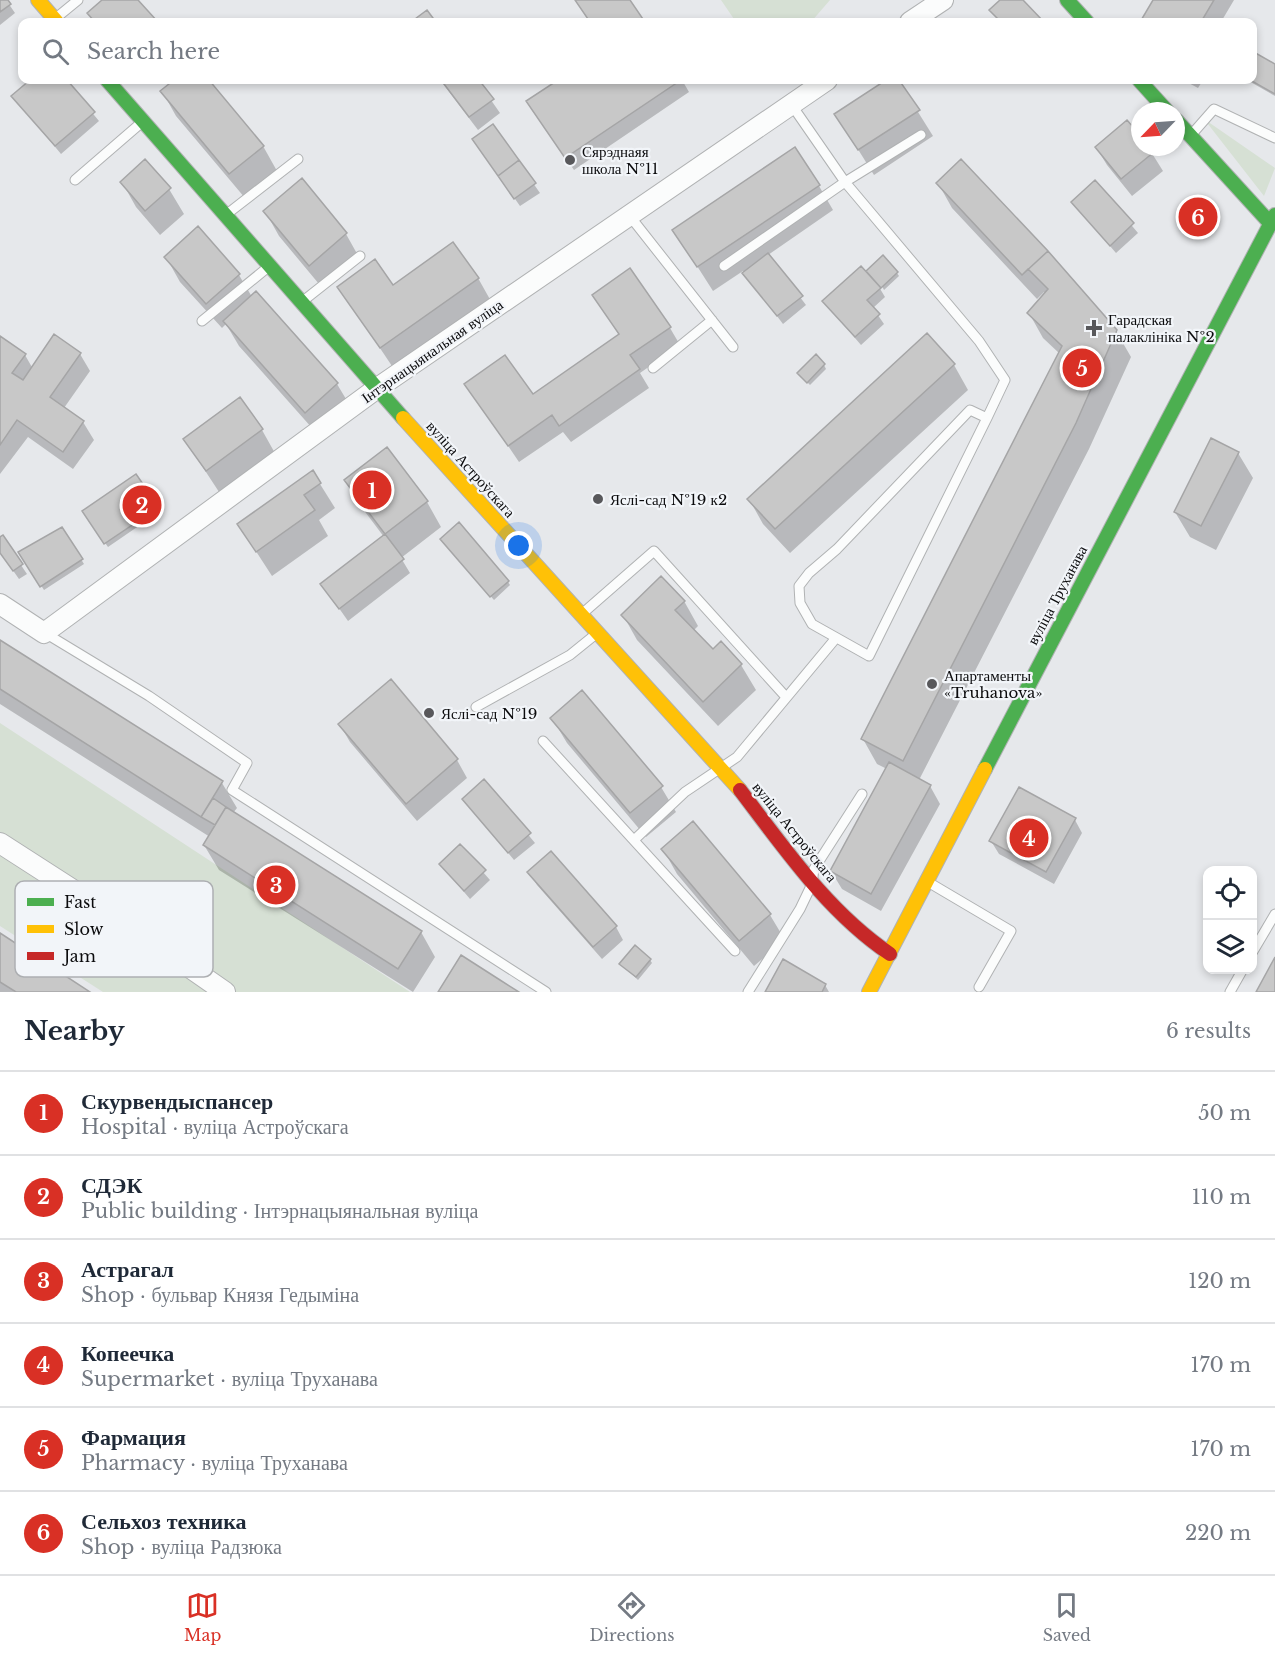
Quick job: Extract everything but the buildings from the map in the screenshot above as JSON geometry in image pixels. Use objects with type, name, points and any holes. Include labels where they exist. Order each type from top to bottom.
[{"type":"street","points":[[38,0],[53,18]]},
{"type":"street","points":[[916,18],[943,0]]},
{"type":"street","points":[[1067,0],[1083,18]]},
{"type":"street","name":"вуліца Астроўскага","points":[[111,84],[376,389],[720,766],[812,884],[874,943],[890,954]]},
{"type":"street","name":"Інтэрнацыянальная вуліца","points":[[44,633],[376,389],[821,84]]},
{"type":"street","points":[[1143,84],[1159,102]]},
{"type":"street","points":[[1185,130],[1272,219]]},
{"type":"street","name":"вуліца Труханава","points":[[869,992],[925,880],[1272,219]]},
{"type":"street","points":[[0,604],[44,633]]},
{"type":"street","points":[[0,843],[59,881]]},
{"type":"street","points":[[203,977],[225,992]]},
{"type":"lane","points":[[59,18],[78,0]]},
{"type":"lane","points":[[791,104],[845,182],[934,291],[979,341],[1005,380],[987,418],[869,656],[812,624],[800,603],[799,586],[809,573],[837,549],[970,410],[987,418]]},
{"type":"lane","points":[[1190,136],[1214,109],[1275,138]]},
{"type":"lane","points":[[75,180],[143,121]]},
{"type":"lane","points":[[724,266],[845,182],[921,135]]},
{"type":"lane","points":[[226,216],[298,159]]},
{"type":"lane","points":[[629,215],[733,347]]},
{"type":"lane","points":[[301,303],[360,256]]},
{"type":"lane","points":[[202,321],[269,266]]},
{"type":"lane","points":[[652,368],[712,320]]},
{"type":"lane","points":[[581,614],[654,551],[786,697]]},
{"type":"lane","points":[[476,707],[570,655],[598,632]]},
{"type":"lane","points":[[44,633],[149,696],[247,763],[232,790],[546,992]]},
{"type":"lane","points":[[634,840],[685,792],[720,766],[737,757],[836,638]]},
{"type":"lane","points":[[543,741],[735,951]]},
{"type":"lane","points":[[748,992],[812,884],[814,869],[862,794]]},
{"type":"lane","points":[[925,880],[1011,931],[979,987]]},
{"type":"lane","points":[[1257,945],[1275,914]]},
{"type":"lane","points":[[1230,992],[1240,974]]},
{"type":"shaded area","points":[[721,0],[830,0],[814,18],[733,18]]},
{"type":"shaded area","points":[[1204,119],[1275,168],[1264,196]]},
{"type":"shaded area","points":[[0,723],[410,992],[103,992],[80,977],[213,977],[213,881],[15,881],[15,936],[0,926]]},
{"type":"traffic: fast","points":[[1067,0],[1083,18]]},
{"type":"traffic: fast","points":[[111,84],[403,418]]},
{"type":"traffic: fast","points":[[1143,84],[1159,102]]},
{"type":"traffic: fast","points":[[1185,130],[1270,223]]},
{"type":"traffic: fast","points":[[985,769],[1275,215]]},
{"type":"traffic: slow","points":[[38,0],[54,18]]},
{"type":"traffic: slow","points":[[403,418],[740,790]]},
{"type":"traffic: slow","points":[[869,992],[985,769]]},
{"type":"traffic: jam","points":[[740,790],[791,857],[827,899],[847,919],[890,954]]},
{"type":"place","name":"Сярэднаяя школа №11","points":[[570,160]]},
{"type":"place","name":"Сельхоз техника","points":[[1198,217]]},
{"type":"place","name":"Гарадская палаклініка №2","points":[[1094,328]]},
{"type":"place","name":"Фармация","points":[[1082,368]]},
{"type":"place","name":"Скурвендыспансер","points":[[372,490]]},
{"type":"place","name":"Яслі-сад №19 к2","points":[[598,499]]},
{"type":"place","name":"СДЭК","points":[[142,505]]},
{"type":"place","name":"Апартаменты «Truhanova»","points":[[932,684]]},
{"type":"place","name":"Яслі-сад №19","points":[[429,713]]},
{"type":"place","name":"Копеечка","points":[[1029,838]]},
{"type":"place","name":"Астрагал","points":[[276,885]]}]
